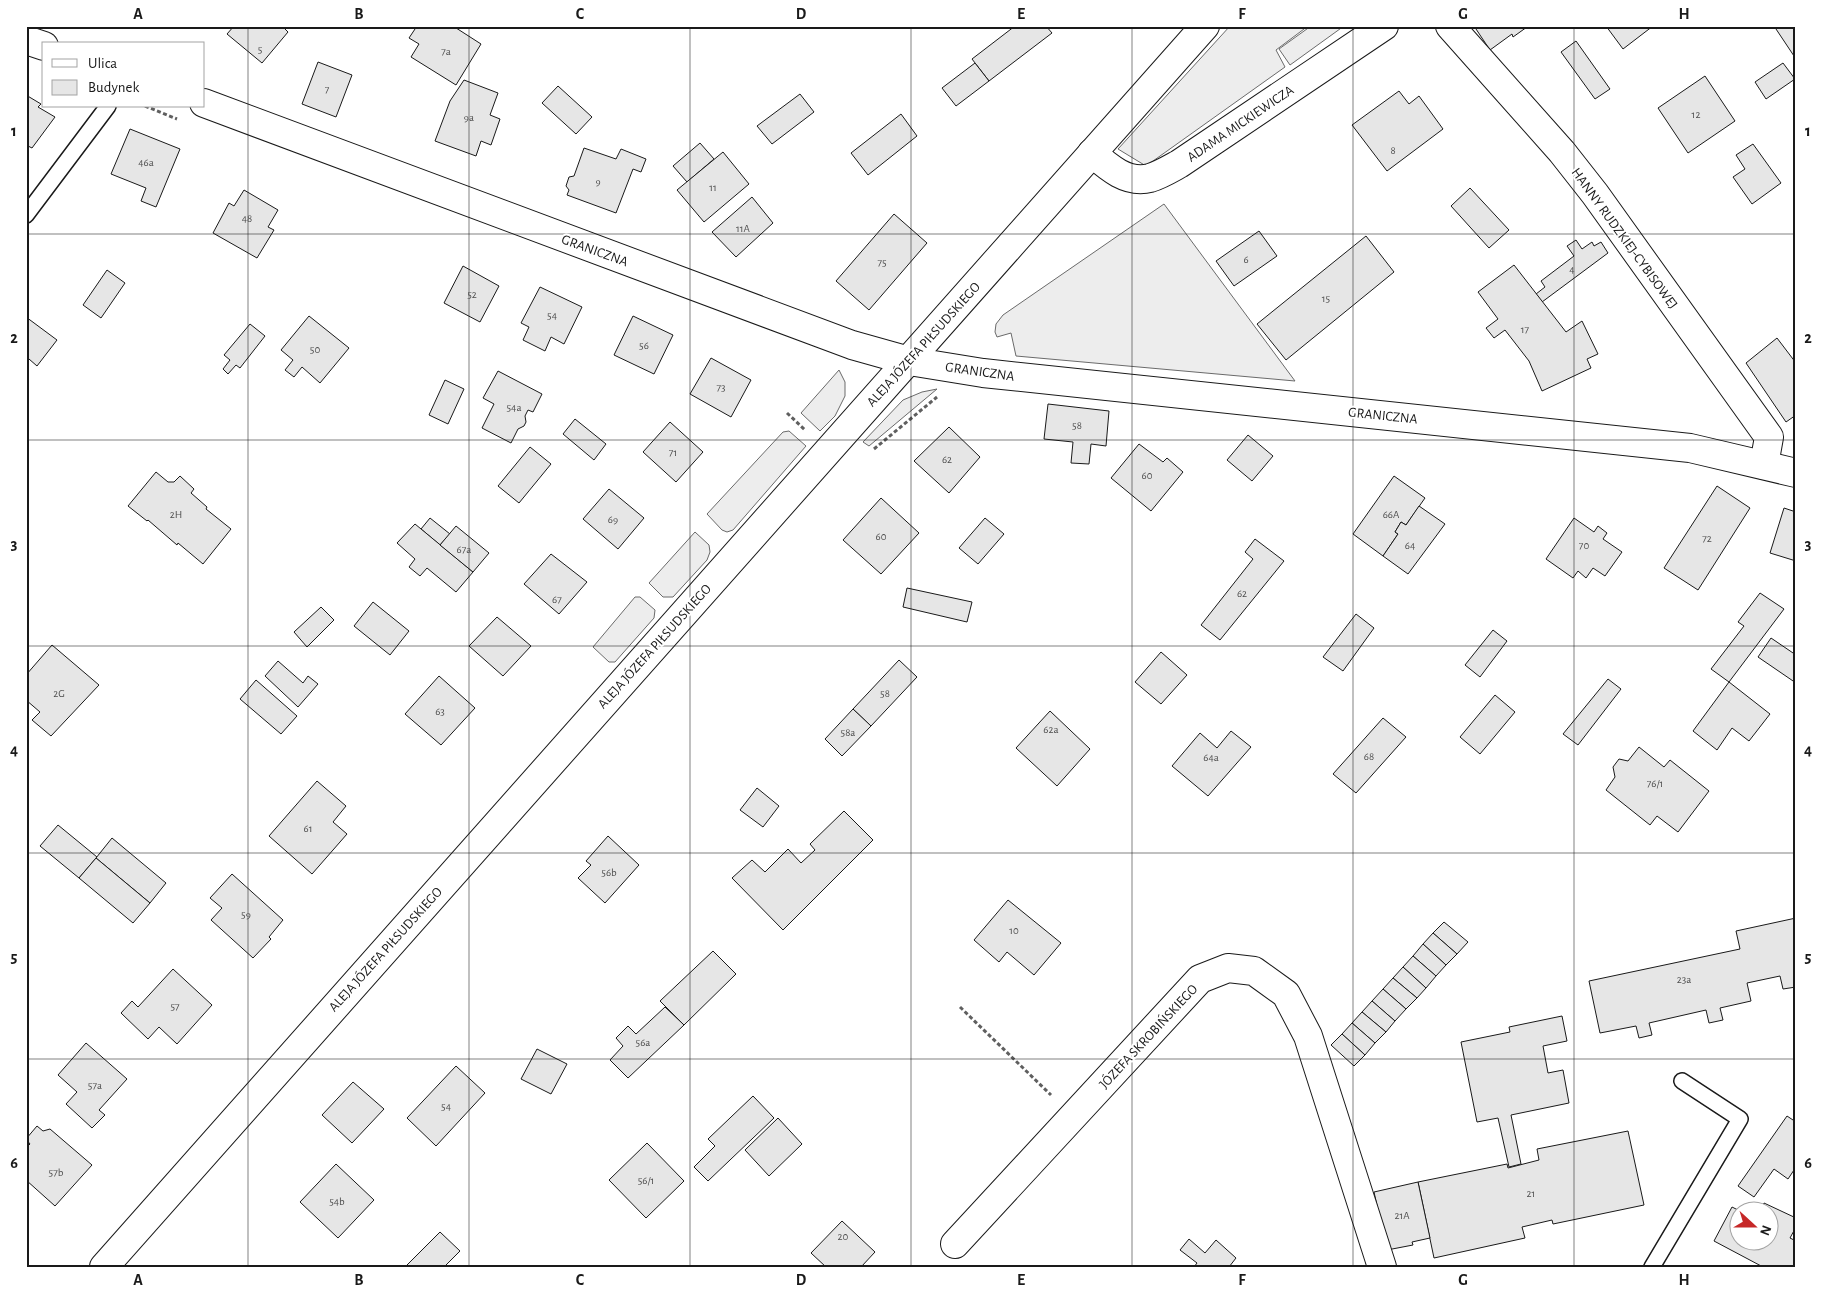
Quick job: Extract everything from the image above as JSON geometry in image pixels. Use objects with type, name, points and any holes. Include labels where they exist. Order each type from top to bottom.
[{"type":"street","name":"ALEJA JÓZEFA PIŁSUDSKIEGO","points":[[104,1267],[1205,26]]},
{"type":"street","name":"ADAMA MICKIEWICZA","points":[[1092,153],[1109,168],[1128,178],[1150,178],[1179,164],[1384,26]]},
{"type":"street","name":"HANNY RUDZKIEJ-CYBISOWEJ","points":[[1450,26],[1562,152],[1769,437],[1764,465]]},
{"type":"street","points":[[26,40],[42,45]]},
{"type":"street","name":"GRANICZNA","points":[[205,104],[852,345],[908,361],[993,374],[1690,448],[1796,473]]},
{"type":"street","name":"JÓZEFA SKROBIŃSKIEGO","points":[[955,1244],[1200,980],[1228,968],[1254,971],[1286,994],[1308,1036],[1382,1267]]},
{"type":"lane","points":[[26,215],[106,108]]},
{"type":"lane","points":[[1652,1267],[1740,1119],[1682,1081]]},
{"type":"path","points":[[960,1007],[1073,1117]]},
{"type":"shaded area","points":[[1230,26],[1308,26],[1276,50],[1285,67],[1146,166],[1118,149]]},
{"type":"shaded area","points":[[1311,26],[1344,26],[1290,65],[1279,49]]},
{"type":"shaded area","points":[[1164,204],[1295,381],[1016,356],[1011,333],[997,337],[995,332],[996,324],[1003,315]]},
{"type":"shaded area","points":[[839,370],[845,382],[845,396],[835,416],[820,431],[801,413]]},
{"type":"shaded area","points":[[937,389],[869,446],[863,442],[903,400],[922,392]]},
{"type":"shaded area","points":[[789,431],[806,446],[733,530],[727,532],[722,530],[707,514],[783,432]]},
{"type":"shaded area","points":[[695,532],[709,545],[710,552],[707,560],[673,597],[663,597],[649,583]]},
{"type":"shaded area","points":[[635,597],[640,597],[655,610],[654,618],[615,662],[609,662],[593,647]]},
{"type":"building","points":[[234,26],[284,26],[288,32],[262,63],[227,34]]},
{"type":"building","points":[[417,26],[453,26],[481,44],[456,85],[411,57],[419,44],[409,38]]},
{"type":"building","points":[[1015,26],[1046,26],[1052,33],[989,81],[972,59]]},
{"type":"building","points":[[1474,26],[1527,27],[1513,37],[1512,34],[1490,50]]},
{"type":"building","points":[[1606,26],[1653,26],[1623,49]]},
{"type":"building","points":[[1774,26],[1796,26],[1796,59]]},
{"type":"building","points":[[1576,41],[1610,89],[1595,99],[1561,52]]},
{"type":"building","points":[[318,62],[352,75],[336,117],[302,104]]},
{"type":"building","points":[[975,63],[989,81],[956,106],[942,88]]},
{"type":"building","points":[[1783,63],[1795,79],[1766,99],[1755,82]]},
{"type":"building","points":[[1705,76],[1735,121],[1688,153],[1658,108]]},
{"type":"building","points":[[464,80],[498,93],[490,115],[500,119],[491,145],[481,141],[476,156],[435,141],[450,101]]},
{"type":"building","points":[[558,86],[592,117],[576,134],[542,103]]},
{"type":"building","points":[[1399,91],[1409,104],[1419,96],[1443,129],[1387,171],[1352,125]]},
{"type":"building","points":[[800,94],[814,112],[772,144],[757,126]]},
{"type":"building","points":[[26,95],[41,104],[38,107],[55,117],[32,148],[26,145]]},
{"type":"building","points":[[901,114],[917,136],[868,175],[851,153]]},
{"type":"building","points":[[130,129],[180,149],[156,207],[141,201],[146,188],[111,174]]},
{"type":"building","points":[[700,143],[714,159],[687,182],[673,166]]},
{"type":"building","points":[[1753,144],[1781,183],[1752,204],[1733,177],[1745,169],[1736,155]]},
{"type":"building","points":[[584,148],[616,159],[621,149],[646,159],[641,172],[633,169],[616,213],[567,195],[569,190],[566,186],[569,177],[574,176]]},
{"type":"building","points":[[723,152],[749,184],[704,222],[677,190]]},
{"type":"building","points":[[1470,188],[1509,230],[1489,248],[1451,206]]},
{"type":"building","points":[[244,190],[278,210],[268,227],[274,230],[257,258],[213,233],[229,203],[234,206]]},
{"type":"building","points":[[752,197],[773,223],[736,257],[712,232]]},
{"type":"building","points":[[894,214],[927,243],[869,310],[836,281]]},
{"type":"building","points":[[1259,231],[1277,256],[1234,286],[1216,261]]},
{"type":"building","points":[[1366,236],[1394,272],[1286,360],[1257,324]]},
{"type":"building","points":[[1576,240],[1582,249],[1592,242],[1594,246],[1601,242],[1608,253],[1542,302],[1536,294],[1545,287],[1541,281],[1574,256],[1567,246]]},
{"type":"building","points":[[1514,265],[1566,332],[1582,321],[1598,354],[1587,359],[1591,368],[1542,391],[1529,361],[1505,330],[1494,338],[1486,328],[1498,319],[1478,292]]},
{"type":"building","points":[[463,266],[499,286],[480,322],[444,303]]},
{"type":"building","points":[[107,270],[125,283],[101,318],[83,305]]},
{"type":"building","points":[[540,287],[582,307],[564,344],[551,337],[545,351],[523,340],[529,327],[521,323]]},
{"type":"building","points":[[309,316],[349,348],[320,383],[302,367],[294,377],[285,370],[293,360],[281,350]]},
{"type":"building","points":[[633,316],[673,335],[654,374],[614,355]]},
{"type":"building","points":[[26,317],[57,340],[37,366],[29,359],[26,362]]},
{"type":"building","points":[[250,324],[265,336],[240,368],[236,365],[228,374],[223,369],[230,360],[224,355]]},
{"type":"building","points":[[1777,338],[1796,363],[1796,415],[1786,422],[1746,363]]},
{"type":"building","points":[[711,358],[751,380],[731,417],[690,394]]},
{"type":"building","points":[[498,371],[542,394],[533,412],[528,410],[524,426],[518,429],[511,443],[482,428],[494,404],[483,398]]},
{"type":"building","points":[[445,380],[464,389],[448,424],[429,415]]},
{"type":"building","points":[[1048,404],[1109,411],[1106,446],[1091,444],[1089,464],[1071,463],[1073,442],[1044,439]]},
{"type":"building","points":[[575,419],[606,444],[594,460],[563,434]]},
{"type":"building","points":[[670,422],[703,452],[676,482],[643,452]]},
{"type":"building","points":[[949,427],[980,457],[949,493],[914,461]]},
{"type":"building","points":[[1248,435],[1273,456],[1252,481],[1227,460]]},
{"type":"building","points":[[1139,444],[1163,462],[1167,458],[1183,472],[1151,511],[1111,478]]},
{"type":"building","points":[[530,447],[551,464],[519,503],[498,486]]},
{"type":"building","points":[[156,472],[168,482],[174,482],[180,476],[194,489],[191,493],[207,507],[206,509],[231,529],[203,564],[128,506]]},
{"type":"building","points":[[1394,476],[1425,498],[1406,525],[1401,522],[1395,532],[1398,534],[1383,556],[1353,534]]},
{"type":"building","points":[[1717,486],[1750,508],[1698,590],[1664,568]]},
{"type":"building","points":[[609,489],[644,518],[618,549],[583,519]]},
{"type":"building","points":[[881,498],[919,533],[881,574],[843,540]]},
{"type":"building","points":[[1419,506],[1445,524],[1408,574],[1383,556],[1398,534],[1395,532],[1401,522],[1406,525]]},
{"type":"building","points":[[1784,508],[1796,512],[1796,561],[1770,553]]},
{"type":"building","points":[[430,518],[450,534],[440,545],[421,529]]},
{"type":"building","points":[[985,518],[1004,534],[978,564],[959,548]]},
{"type":"building","points":[[1574,518],[1594,532],[1598,526],[1607,533],[1603,539],[1622,552],[1605,576],[1593,568],[1586,578],[1578,571],[1573,578],[1546,559]]},
{"type":"building","points":[[415,524],[473,572],[456,592],[427,568],[420,576],[409,567],[415,559],[397,543]]},
{"type":"building","points":[[456,526],[489,553],[473,572],[440,545]]},
{"type":"building","points":[[1255,539],[1284,561],[1220,640],[1201,625],[1253,559],[1245,552]]},
{"type":"building","points":[[551,554],[587,582],[559,614],[524,584]]},
{"type":"building","points":[[907,588],[972,602],[967,622],[903,607]]},
{"type":"building","points":[[1760,593],[1784,609],[1729,682],[1711,669],[1744,626],[1738,622]]},
{"type":"building","points":[[373,602],[409,631],[390,655],[354,626]]},
{"type":"building","points":[[321,607],[334,620],[307,647],[294,632]]},
{"type":"building","points":[[1356,614],[1374,628],[1343,671],[1323,657]]},
{"type":"building","points":[[497,617],[531,646],[503,676],[469,646]]},
{"type":"building","points":[[1493,630],[1507,641],[1480,677],[1465,665]]},
{"type":"building","points":[[1771,638],[1796,655],[1796,683],[1758,657]]},
{"type":"building","points":[[52,645],[99,685],[51,736],[32,720],[40,712],[26,700],[26,675]]},
{"type":"building","points":[[1161,652],[1187,675],[1161,704],[1135,682]]},
{"type":"building","points":[[899,660],[917,677],[871,726],[853,709]]},
{"type":"building","points":[[278,661],[303,683],[308,676],[318,684],[298,707],[265,676]]},
{"type":"building","points":[[439,676],[475,708],[441,745],[405,714]]},
{"type":"building","points":[[1608,679],[1621,689],[1578,745],[1563,734]]},
{"type":"building","points":[[256,680],[297,716],[281,734],[240,699]]},
{"type":"building","points":[[1729,682],[1770,714],[1749,741],[1732,728],[1717,750],[1693,731]]},
{"type":"building","points":[[1495,695],[1515,712],[1480,754],[1460,737]]},
{"type":"building","points":[[853,709],[871,726],[842,756],[825,739]]},
{"type":"building","points":[[1050,711],[1090,749],[1057,786],[1016,748]]},
{"type":"building","points":[[1383,718],[1406,737],[1356,793],[1333,774]]},
{"type":"building","points":[[1231,731],[1251,747],[1208,796],[1172,766],[1200,733],[1217,748]]},
{"type":"building","points":[[1639,747],[1664,767],[1670,760],[1709,791],[1678,832],[1657,816],[1650,825],[1606,790],[1615,777],[1613,767],[1619,759],[1628,761]]},
{"type":"building","points":[[317,781],[346,806],[333,822],[347,834],[312,874],[269,836]]},
{"type":"building","points":[[757,788],[779,806],[763,827],[740,810]]},
{"type":"building","points":[[844,811],[873,840],[783,930],[732,878],[752,860],[765,872],[788,849],[801,863],[815,850],[810,844]]},
{"type":"building","points":[[58,825],[97,857],[79,878],[40,846]]},
{"type":"building","points":[[608,836],[639,865],[605,903],[578,878],[591,865],[586,861]]},
{"type":"building","points":[[112,838],[166,883],[150,903],[96,858]]},
{"type":"building","points":[[96,858],[150,903],[133,923],[79,878]]},
{"type":"building","points":[[232,874],[283,920],[269,937],[271,939],[253,958],[211,920],[222,908],[210,898]]},
{"type":"building","points":[[1008,900],[1061,943],[1034,975],[1007,952],[999,962],[974,940]]},
{"type":"building","points":[[1796,918],[1796,973],[1794,974],[1796,987],[1783,989],[1780,976],[1747,983],[1751,1001],[1720,1008],[1723,1020],[1709,1023],[1706,1010],[1649,1023],[1652,1035],[1639,1038],[1636,1026],[1600,1033],[1589,981],[1740,949],[1736,931]]},
{"type":"building","points":[[1444,922],[1468,942],[1457,954],[1433,933]]},
{"type":"building","points":[[1433,933],[1457,954],[1446,965],[1423,944]]},
{"type":"building","points":[[1423,944],[1446,965],[1436,976],[1413,956]]},
{"type":"building","points":[[713,951],[736,974],[684,1025],[660,1001]]},
{"type":"building","points":[[1413,956],[1436,976],[1426,988],[1403,967]]},
{"type":"building","points":[[1403,967],[1426,988],[1417,998],[1393,978]]},
{"type":"building","points":[[173,969],[212,1005],[177,1044],[159,1027],[148,1039],[121,1013],[132,1001],[138,1007]]},
{"type":"building","points":[[1393,978],[1417,998],[1406,1009],[1383,989]]},
{"type":"building","points":[[1383,989],[1406,1009],[1395,1021],[1372,1001]]},
{"type":"building","points":[[1372,1001],[1395,1021],[1386,1032],[1362,1012]]},
{"type":"building","points":[[665,1007],[684,1025],[628,1078],[610,1060],[623,1046],[616,1038],[628,1026],[636,1034]]},
{"type":"building","points":[[1362,1012],[1386,1032],[1375,1043],[1352,1023]]},
{"type":"building","points":[[1562,1016],[1567,1041],[1543,1046],[1548,1073],[1563,1070],[1569,1103],[1511,1115],[1521,1164],[1509,1167],[1498,1118],[1477,1122],[1461,1042],[1510,1032],[1509,1027]]},
{"type":"building","points":[[1352,1023],[1375,1043],[1365,1055],[1342,1034]]},
{"type":"building","points":[[1342,1034],[1365,1055],[1354,1066],[1331,1045]]},
{"type":"building","points":[[86,1043],[127,1079],[99,1110],[105,1115],[92,1128],[66,1104],[77,1092],[58,1075]]},
{"type":"building","points":[[537,1049],[567,1064],[551,1094],[521,1079]]},
{"type":"building","points":[[456,1066],[485,1093],[436,1146],[407,1118]]},
{"type":"building","points":[[353,1082],[384,1109],[352,1143],[322,1115]]},
{"type":"building","points":[[753,1096],[774,1118],[708,1181],[694,1167],[715,1146],[708,1139]]},
{"type":"building","points":[[1787,1116],[1796,1122],[1796,1167],[1788,1179],[1774,1169],[1754,1197],[1738,1186]]},
{"type":"building","points":[[778,1118],[802,1144],[769,1176],[745,1150]]},
{"type":"building","points":[[37,1126],[43,1131],[50,1129],[92,1165],[55,1206],[26,1180],[26,1148],[30,1144],[26,1139]]},
{"type":"building","points":[[1628,1131],[1644,1205],[1553,1224],[1552,1220],[1522,1227],[1525,1238],[1434,1258],[1418,1182],[1507,1164],[1508,1168],[1539,1160],[1537,1149]]},
{"type":"building","points":[[647,1143],[684,1181],[646,1218],[609,1180]]},
{"type":"building","points":[[336,1164],[374,1200],[338,1238],[300,1202]]},
{"type":"building","points":[[1418,1182],[1430,1238],[1412,1242],[1413,1245],[1387,1250],[1374,1192]]},
{"type":"building","points":[[1780,1210],[1796,1218],[1796,1227],[1790,1238],[1796,1241],[1796,1267],[1763,1267],[1731,1250],[1780,1250]]},
{"type":"building","points":[[1730,1211],[1730,1249],[1714,1241]]},
{"type":"building","points":[[842,1221],[875,1252],[861,1267],[826,1267],[811,1253]]},
{"type":"building","points":[[440,1232],[460,1251],[444,1267],[405,1267]]},
{"type":"building","points":[[1189,1239],[1205,1253],[1216,1240],[1236,1258],[1229,1267],[1194,1267],[1197,1263],[1180,1250]]}]
